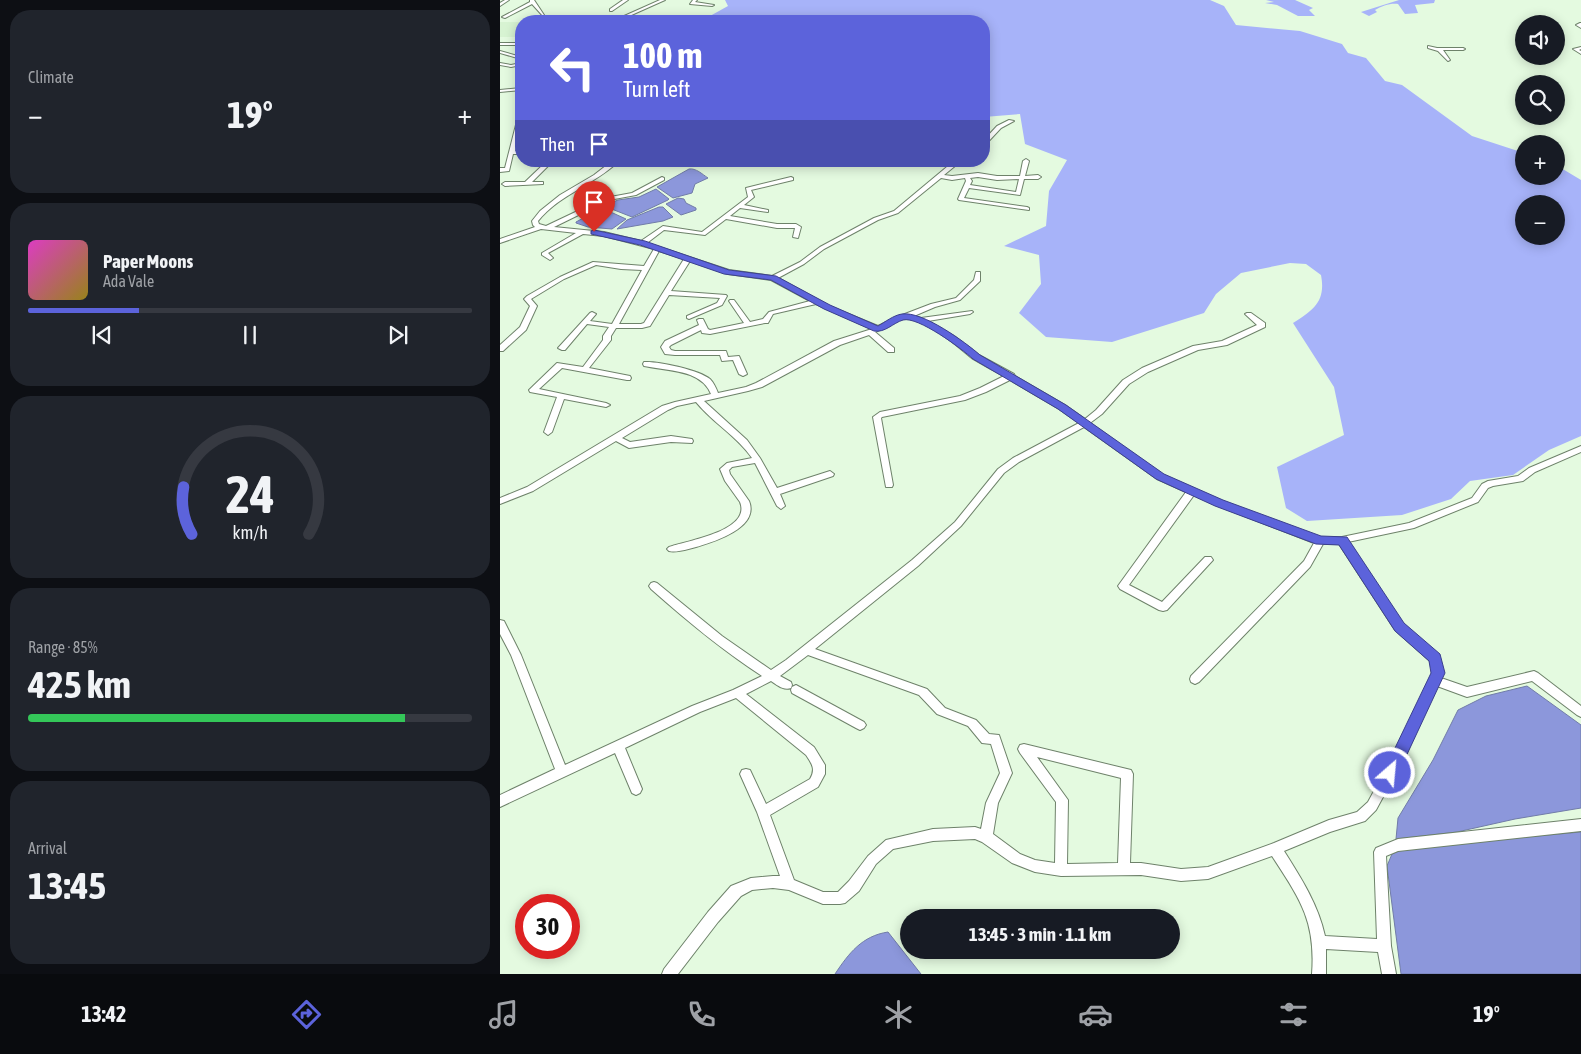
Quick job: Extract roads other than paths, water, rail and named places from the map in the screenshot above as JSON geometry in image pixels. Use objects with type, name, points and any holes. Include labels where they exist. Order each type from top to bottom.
[{"type":"street","points":[[500,5],[507,0]]},
{"type":"street","points":[[611,10],[626,0]]},
{"type":"street","points":[[629,15],[663,0]]},
{"type":"street","points":[[695,0],[691,3],[712,4]]},
{"type":"street","points":[[504,17],[532,2],[543,14]]},
{"type":"street","points":[[500,45],[515,44]]},
{"type":"street","points":[[1581,46],[1575,49],[1581,53]]},
{"type":"street","points":[[1430,47],[1436,49],[1463,49]]},
{"type":"street","points":[[1436,49],[1448,60]]},
{"type":"street","points":[[500,52],[515,56]]},
{"type":"street","points":[[500,64],[515,65]]},
{"type":"street","points":[[501,90],[515,89]]},
{"type":"street","points":[[990,137],[999,127],[1011,121]]},
{"type":"street","points":[[515,144],[509,157],[502,184],[540,183]]},
{"type":"street","points":[[966,186],[1018,194],[1026,161]]},
{"type":"street","points":[[526,184],[544,167]]},
{"type":"street","points":[[609,167],[596,178],[558,198],[535,221],[536,226],[583,231],[642,243],[728,272],[773,278],[874,330],[891,350]]},
{"type":"street","points":[[773,278],[802,263],[822,248],[876,220],[896,212],[951,167]]},
{"type":"street","points":[[500,170],[507,170]]},
{"type":"street","points":[[941,176],[952,178],[967,176],[1038,177]]},
{"type":"street","points":[[967,176],[969,180],[961,199],[1027,209]]},
{"type":"street","points":[[500,241],[547,228],[607,199],[634,194],[662,179]]},
{"type":"street","points":[[642,243],[663,228],[702,234],[751,197],[748,189],[791,179]]},
{"type":"street","points":[[739,206],[766,211]]},
{"type":"street","points":[[725,217],[777,226],[796,226],[798,227],[796,237]]},
{"type":"street","points":[[550,258],[544,254],[583,231]]},
{"type":"street","points":[[585,369],[607,340],[607,336],[657,249]]},
{"type":"street","points":[[585,322],[614,326],[645,326],[688,260]]},
{"type":"street","points":[[500,349],[523,328],[534,306],[527,299],[562,278],[595,264],[647,268]]},
{"type":"street","points":[[500,501],[530,489],[665,408],[675,404],[759,385],[837,343],[874,330],[933,305],[958,299],[977,281],[978,274]]},
{"type":"street","points":[[667,294],[724,296],[716,306],[689,318]]},
{"type":"street","points":[[732,301],[748,324]]},
{"type":"street","points":[[742,374],[736,358],[725,359],[723,353],[674,353],[668,352],[665,346],[702,323],[705,331],[710,332],[764,321],[768,315],[779,310],[818,301]]},
{"type":"street","points":[[920,320],[970,312]]},
{"type":"street","points":[[562,348],[592,314]]},
{"type":"street","points":[[500,801],[696,709],[737,693],[770,676],[808,650],[915,563],[958,524],[1002,471],[1016,460],[1085,423],[1099,412],[1126,382],[1146,370],[1196,348],[1224,343],[1262,325],[1249,314]]},
{"type":"street","points":[[904,317],[920,320],[965,346],[976,357],[1006,375],[1011,376],[1085,423],[1160,477],[1219,503],[1320,540],[1342,540],[1411,526],[1475,500],[1486,486],[1491,483],[1520,479],[1532,470],[1581,448]]},
{"type":"street","points":[[647,364],[681,370],[704,379],[711,384],[716,396]]},
{"type":"street","points":[[606,405],[535,391],[533,388],[560,365],[627,378]]},
{"type":"street","points":[[889,485],[877,417],[962,398],[1011,376]]},
{"type":"street","points":[[548,432],[561,396]]},
{"type":"street","points":[[698,399],[745,443],[757,460],[781,506]]},
{"type":"street","points":[[616,438],[629,445],[671,440],[689,441]]},
{"type":"street","points":[[672,549],[701,544],[741,523],[746,504],[724,469],[730,465],[757,460]]},
{"type":"street","points":[[775,492],[830,474]]},
{"type":"street","points":[[1192,491],[1123,586],[1163,607],[1208,560]]},
{"type":"street","points":[[1195,679],[1307,564],[1320,540]]},
{"type":"street","points":[[671,974],[736,891],[751,884],[773,882],[789,884],[823,898],[840,898],[854,886],[872,860],[890,844],[933,835],[975,833],[986,837],[1016,859],[1035,866],[1061,870],[1141,868],[1181,875],[1208,873],[1275,849],[1329,826],[1361,817],[1372,806],[1399,756],[1438,673],[1435,658],[1400,627],[1342,540]]},
{"type":"street","points":[[654,586],[679,608],[770,676],[860,725]]},
{"type":"street","points":[[500,624],[516,655],[562,771]]},
{"type":"street","points":[[808,650],[922,692],[941,711],[972,723],[986,739],[995,739],[1006,773],[992,803],[986,837]]},
{"type":"street","points":[[1434,680],[1467,692],[1534,676],[1581,712]]},
{"type":"street","points":[[737,693],[810,751],[818,765],[819,774],[814,784],[762,812]]},
{"type":"street","points":[[618,746],[636,789]]},
{"type":"street","points":[[1061,870],[1062,800],[1024,749],[1127,774],[1124,869]]},
{"type":"street","points":[[746,774],[789,884]]},
{"type":"street","points":[[1389,974],[1384,946],[1380,852],[1398,845],[1581,825]]},
{"type":"street","points":[[1275,849],[1310,905],[1318,926],[1322,954],[1320,974]]},
{"type":"street","points":[[1320,942],[1384,946]]}]
